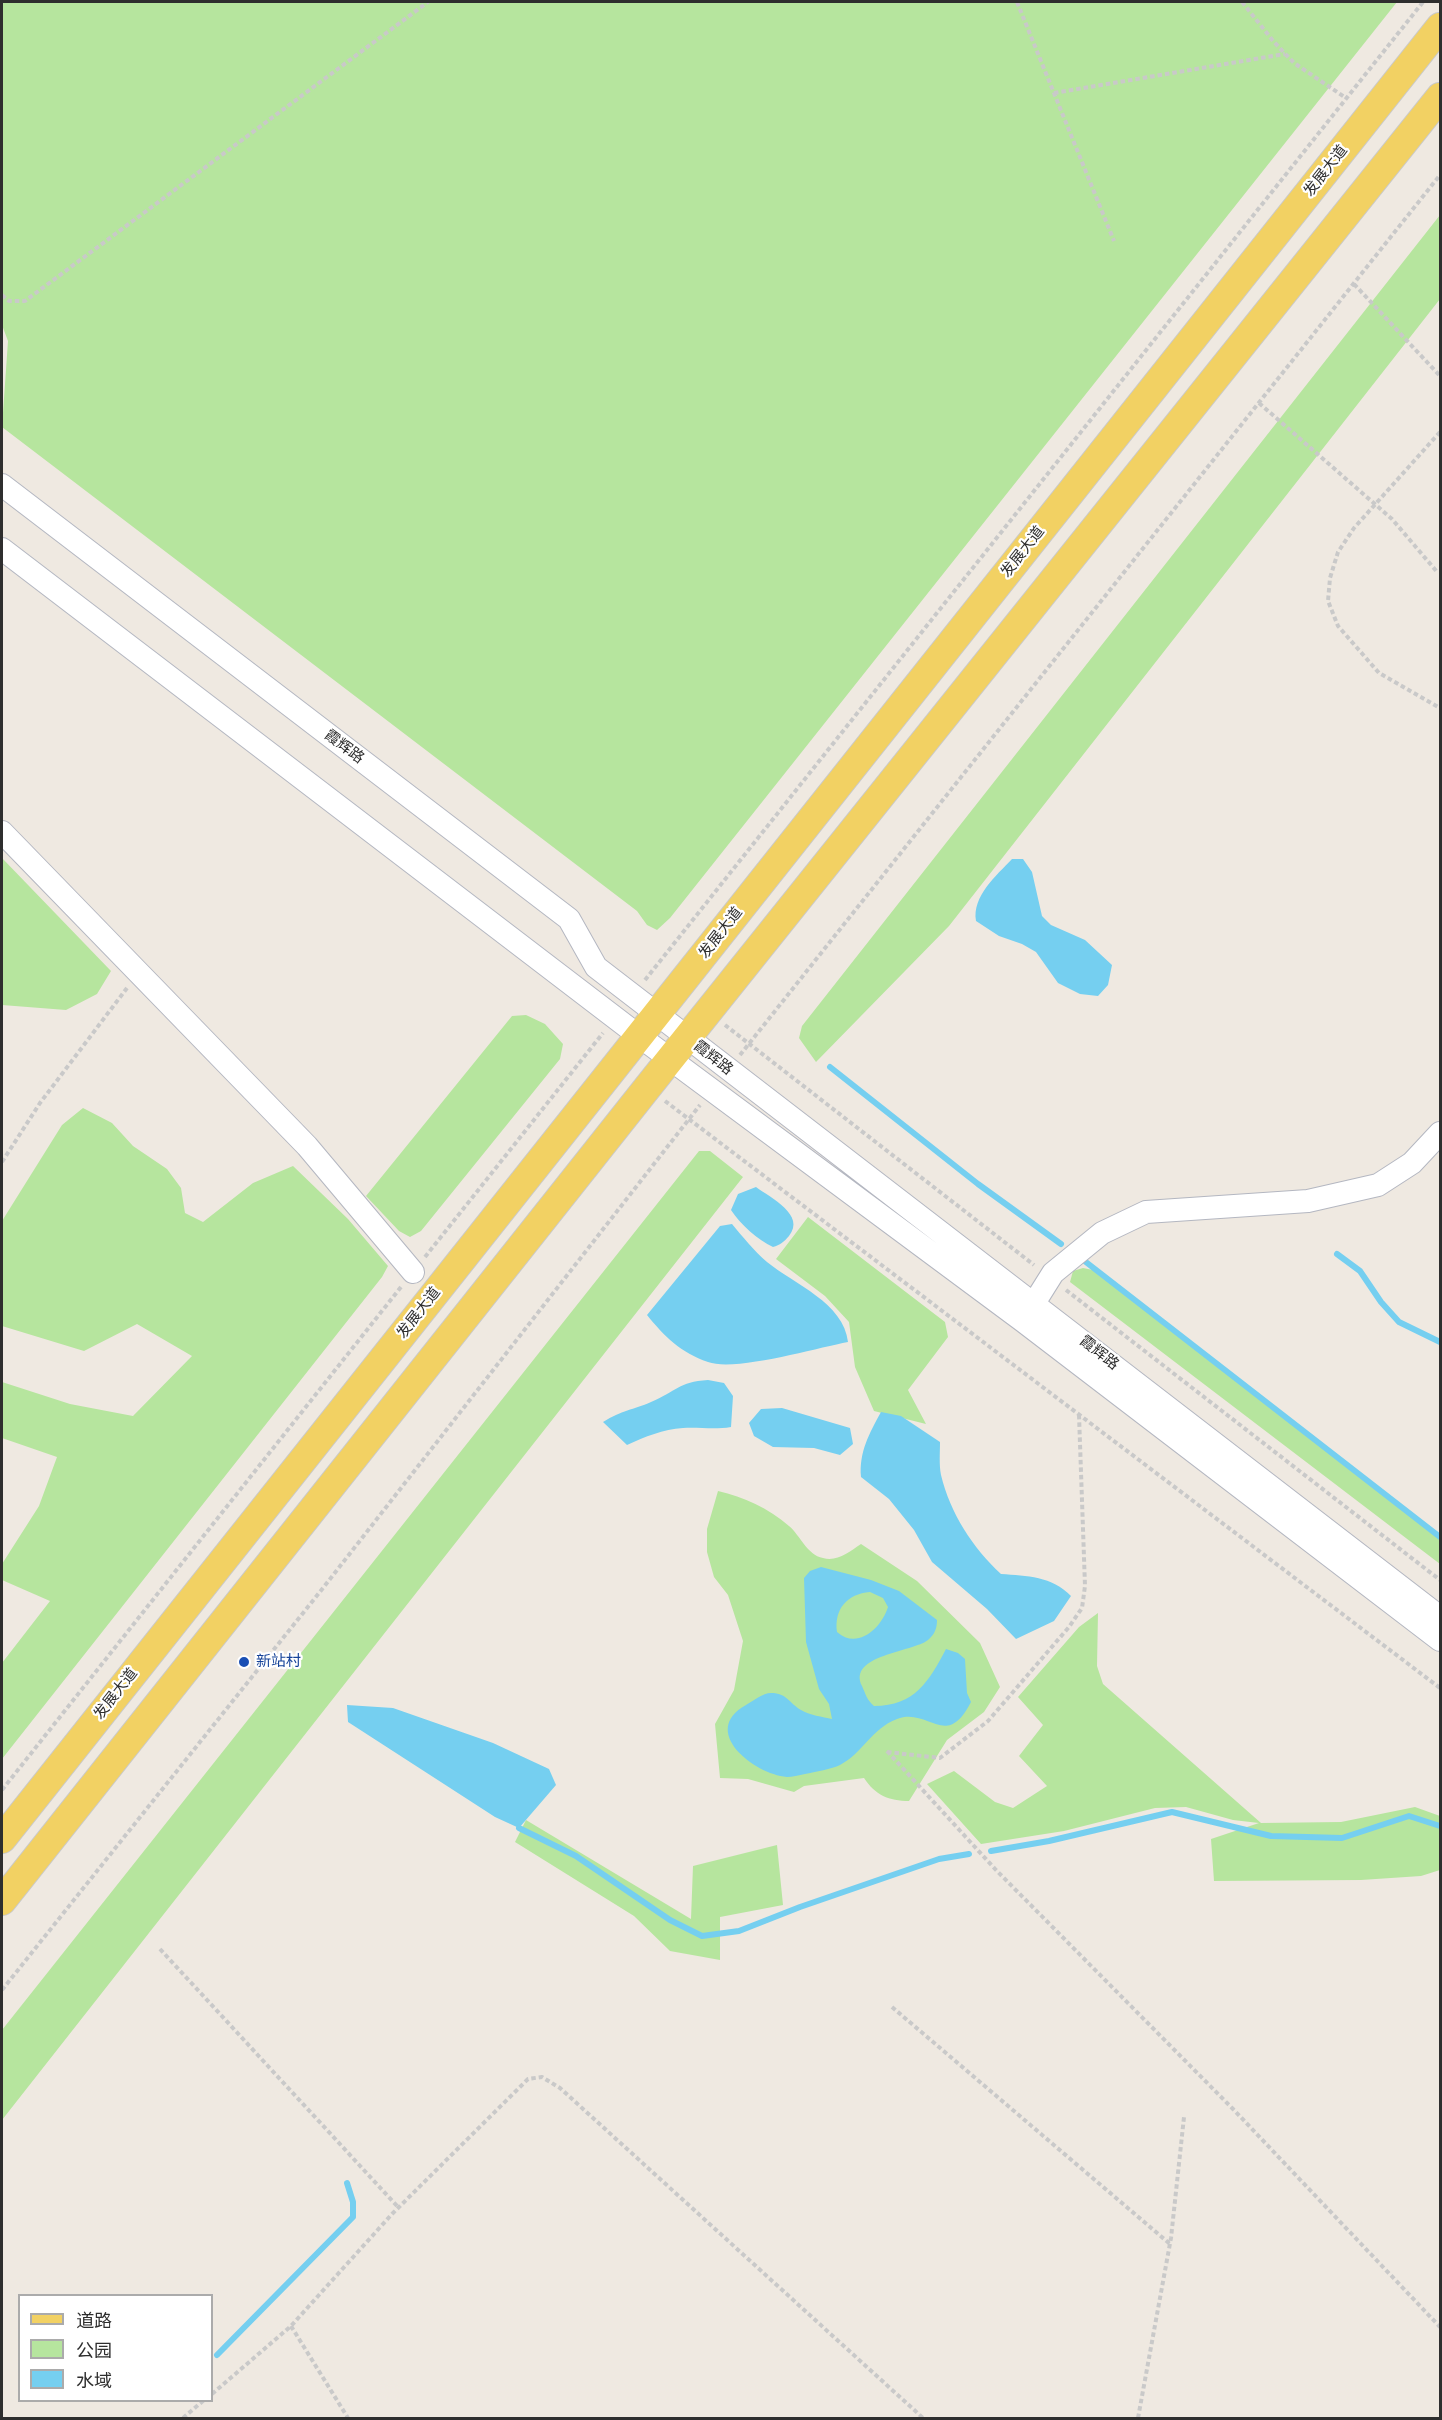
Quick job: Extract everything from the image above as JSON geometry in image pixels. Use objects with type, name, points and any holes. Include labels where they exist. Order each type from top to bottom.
[{"type":"main road","name":"发展大道","points":[[2,1839],[1440,27]]},
{"type":"main road","points":[[2,1902],[647,1088],[1440,96]]},
{"type":"street","name":"霞辉路","points":[[2,485],[569,919],[596,967],[656,1014],[679,1049]]},
{"type":"street","name":"霞辉路","points":[[2,549],[639,1036],[679,1049],[1028,1312],[1440,1617]]},
{"type":"street","points":[[2,831],[307,1146],[413,1272]]},
{"type":"street","points":[[1028,1312],[1053,1273],[1102,1233],[1146,1212],[1308,1201],[1378,1185],[1412,1163],[1440,1133]]},
{"type":"street","name":"霞辉路","points":[[1028,1312],[1440,1640]]},
{"type":"path","points":[[2,295],[9,301],[25,301],[428,2]]},
{"type":"path","points":[[1017,2],[1114,241]]},
{"type":"path","points":[[1242,2],[1285,54],[1304,70],[1346,98]]},
{"type":"path","points":[[633,996],[1423,2]]},
{"type":"path","points":[[1054,93],[1285,54]]},
{"type":"path","points":[[1354,284],[1440,376]]},
{"type":"path","points":[[1259,403],[1376,504],[1438,573]]},
{"type":"path","points":[[1440,432],[1354,528],[1338,552],[1330,578],[1328,601],[1338,626],[1379,673],[1440,708]]},
{"type":"path","points":[[2,1162],[40,1103],[138,973]]},
{"type":"path","points":[[2,1790],[615,1018]]},
{"type":"path","points":[[592,1046],[616,1064]]},
{"type":"path","points":[[647,1088],[1440,1688]]},
{"type":"path","points":[[1079,1414],[1085,1586],[1082,1608],[1069,1627],[988,1721],[954,1748],[940,1758],[886,1751],[996,1870],[1233,2109],[1440,2327]]},
{"type":"path","points":[[160,1949],[398,2207]]},
{"type":"path","points":[[892,2007],[1170,2244]]},
{"type":"path","points":[[213,2393],[291,2326],[398,2207],[528,2079],[542,2076],[560,2088],[923,2418]]},
{"type":"path","points":[[1138,2418],[1170,2244],[1184,2117]]},
{"type":"path","points":[[291,2326],[348,2418]]},
{"type":"path","points":[[183,2418],[202,2402]]},
{"type":"green space","points":[[2,2],[1397,2],[670,918],[657,930],[647,925],[637,911],[2,427],[8,341],[2,325]]},
{"type":"green space","points":[[1440,215],[1440,299],[949,926],[816,1062],[799,1038],[802,1026]]},
{"type":"green space","points":[[2,858],[111,971],[97,994],[66,1010],[2,1005]]},
{"type":"green space","points":[[526,1015],[545,1024],[563,1044],[560,1059],[421,1231],[410,1237],[399,1231],[366,1196],[512,1016]]},
{"type":"green space","points":[[83,1108],[112,1123],[133,1146],[167,1169],[181,1188],[185,1213],[203,1222],[253,1183],[293,1166],[348,1219],[388,1266],[382,1277],[2,1759],[2,1663],[50,1601],[2,1580],[2,1564],[39,1506],[57,1457],[2,1438],[2,1382],[70,1404],[133,1416],[192,1356],[137,1324],[84,1351],[2,1326],[2,1221],[62,1125]]},
{"type":"green space","points":[[699,1151],[710,1151],[743,1177],[2,2120],[2,2030]]},
{"type":"green space","points":[[808,1217],[945,1322],[948,1337],[908,1390],[926,1424],[874,1411],[855,1367],[849,1322],[825,1296],[776,1259]]},
{"type":"green space","points":[[1083,1268],[1098,1271],[1440,1536],[1440,1564],[1070,1282],[1073,1271]]},
{"type":"green space","points":[[718,1491],[737,1496],[773,1514],[789,1526],[808,1549],[817,1556],[833,1559],[861,1544],[917,1581],[980,1643],[1000,1687],[984,1712],[947,1740],[909,1801],[883,1796],[864,1778],[804,1786],[794,1792],[748,1779],[720,1778],[715,1724],[734,1690],[743,1641],[728,1595],[714,1577],[707,1552],[707,1529]]},
{"type":"green space","points":[[1098,1613],[1097,1666],[1103,1684],[1261,1823],[1341,1822],[1415,1807],[1440,1816],[1440,1870],[1421,1876],[1361,1880],[1214,1881],[1211,1839],[1259,1823],[1233,1820],[1186,1807],[1155,1808],[1064,1831],[981,1844],[927,1784],[954,1771],[995,1802],[1013,1808],[1047,1786],[1019,1756],[1043,1725],[1018,1697],[1079,1627]]},
{"type":"green space","points":[[526,1820],[691,1919],[693,1866],[777,1845],[783,1905],[720,1917],[720,1960],[670,1951],[634,1916],[515,1842]]},
{"type":"water","points":[[1012,859],[1023,859],[1032,872],[1042,916],[1051,925],[1085,940],[1112,965],[1108,985],[1098,996],[1080,994],[1058,983],[1036,952],[999,936],[976,921],[981,895]]},
{"type":"water","points":[[756,1187],[778,1202],[790,1214],[793,1221],[793,1228],[789,1236],[782,1243],[773,1247],[750,1231],[731,1210],[738,1194]]},
{"type":"water","points":[[732,1224],[767,1262],[828,1305],[844,1328],[848,1342],[756,1362],[720,1364],[689,1354],[660,1330],[647,1315],[720,1226]]},
{"type":"water","points":[[708,1380],[724,1383],[733,1396],[731,1427],[668,1430],[627,1445],[603,1422],[660,1398],[684,1385]]},
{"type":"water","points":[[782,1408],[850,1428],[853,1444],[840,1455],[814,1448],[773,1447],[754,1436],[749,1423],[761,1409]]},
{"type":"water","points":[[881,1412],[901,1416],[940,1442],[941,1475],[950,1503],[972,1541],[1001,1574],[1047,1581],[1064,1589],[1071,1596],[1054,1621],[1016,1639],[987,1609],[932,1562],[914,1530],[889,1499],[861,1477],[863,1451]]},
{"type":"water","points":[[821,1567],[871,1580],[899,1591],[937,1620],[935,1631],[928,1640],[872,1661],[864,1667],[860,1676],[862,1686],[874,1706],[900,1702],[919,1690],[946,1649],[958,1653],[965,1659],[967,1693],[971,1702],[962,1716],[953,1724],[945,1726],[919,1718],[897,1719],[880,1729],[855,1754],[840,1765],[791,1777],[774,1774],[760,1768],[736,1750],[728,1727],[733,1715],[765,1694],[776,1693],[804,1712],[832,1719],[829,1704],[819,1689],[806,1642],[804,1578],[810,1571]],"holes":[[[870,1592],[883,1598],[888,1607],[880,1623],[874,1629],[860,1638],[852,1639],[837,1632],[840,1610],[849,1599]]]},
{"type":"water","points":[[347,1705],[393,1708],[493,1743],[549,1769],[556,1785],[519,1828],[495,1817],[348,1722]]},
{"type":"waterway","points":[[830,1067],[978,1184],[1061,1244]]},
{"type":"waterway","points":[[1337,1254],[1360,1271],[1381,1302],[1399,1322],[1440,1342]]},
{"type":"waterway","points":[[1082,1259],[1440,1537]]},
{"type":"waterway","points":[[991,1851],[1049,1841],[1172,1812],[1271,1836],[1342,1838],[1409,1816],[1440,1826]]},
{"type":"waterway","points":[[519,1828],[576,1856],[670,1920],[702,1936],[739,1931],[800,1907],[939,1859],[969,1854]]},
{"type":"waterway","points":[[217,2355],[353,2217],[353,2202],[347,2183]]},
{"type":"place","name":"新站村","points":[[244,1662]]}]
